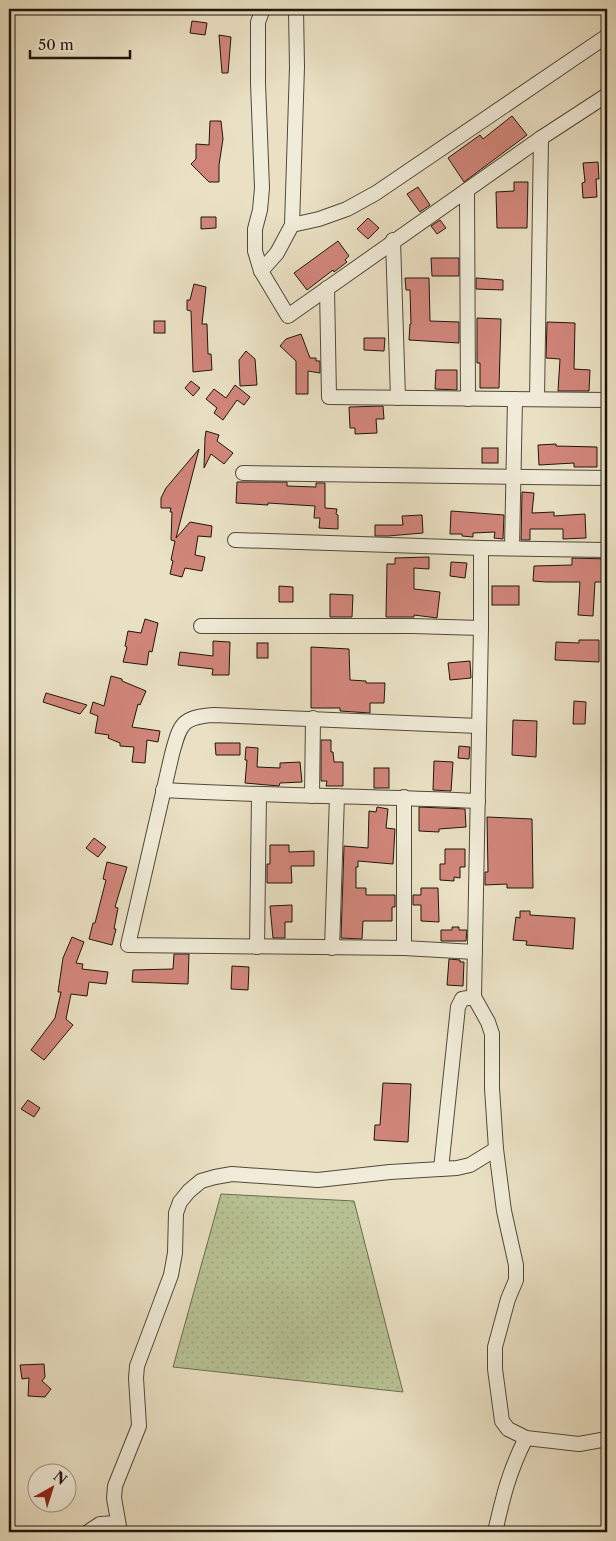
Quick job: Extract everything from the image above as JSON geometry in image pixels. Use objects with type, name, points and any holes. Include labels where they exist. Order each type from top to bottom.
[{"type":"street","points":[[263,9],[258,22],[262,188],[260,210],[255,229],[255,251],[261,271],[288,316],[541,138],[607,95]]},
{"type":"street","points":[[261,271],[276,253],[292,225],[297,67],[296,9]]},
{"type":"street","points":[[292,225],[319,219],[347,209],[376,193],[607,36]]},
{"type":"street","points":[[537,400],[541,138]]},
{"type":"street","points":[[467,190],[468,399]]},
{"type":"street","points":[[394,240],[398,398]]},
{"type":"street","points":[[327,288],[329,397],[607,400]]},
{"type":"street","points":[[512,548],[515,399]]},
{"type":"street","points":[[243,473],[607,478]]},
{"type":"street","points":[[235,540],[607,550]]},
{"type":"street","points":[[481,548],[482,628],[474,997],[488,1022],[492,1034],[492,1088],[496,1149],[504,1211],[516,1265],[516,1280],[508,1299],[495,1347],[495,1370],[502,1421],[508,1429],[526,1438],[579,1444],[607,1439]]},
{"type":"street","points":[[201,626],[412,626],[482,628]]},
{"type":"street","points":[[475,952],[404,948],[256,948],[128,945],[176,739],[181,727],[189,719],[214,715],[480,726]]},
{"type":"street","points":[[312,796],[313,718]]},
{"type":"street","points":[[163,790],[259,795],[404,797],[478,801]]},
{"type":"street","points":[[256,948],[259,795]]},
{"type":"street","points":[[332,948],[337,796]]},
{"type":"street","points":[[404,797],[404,948]]},
{"type":"street","points":[[441,1169],[458,1007],[462,999],[474,997]]},
{"type":"street","points":[[88,1532],[100,1524],[114,1498],[118,1474],[139,1426],[137,1366],[172,1275],[175,1253],[176,1213],[180,1202],[189,1191],[201,1182],[215,1176],[232,1174],[318,1180],[441,1169],[470,1165],[496,1149]]},
{"type":"street","points":[[495,1532],[505,1487],[513,1462],[526,1438]]},
{"type":"street","points":[[100,1524],[119,1528],[114,1498]]},
{"type":"green space","points":[[221,1194],[354,1201],[403,1392],[173,1367]]},
{"type":"building","points":[[192,21],[207,23],[205,35],[190,33]]},
{"type":"building","points":[[219,35],[231,37],[228,73],[222,73]]},
{"type":"building","points":[[512,116],[527,135],[464,182],[448,158],[480,135],[483,139]]},
{"type":"building","points":[[210,121],[221,121],[223,139],[219,165],[219,182],[209,182],[191,164],[196,159],[196,144],[209,145]]},
{"type":"building","points":[[598,162],[599,179],[596,179],[597,197],[583,198],[582,183],[585,182],[583,163]]},
{"type":"building","points":[[514,182],[528,182],[527,228],[497,228],[496,192],[514,191]]},
{"type":"building","points":[[418,187],[430,205],[420,212],[407,194]]},
{"type":"building","points":[[201,217],[216,217],[216,228],[201,229]]},
{"type":"building","points":[[368,218],[379,228],[368,239],[357,229]]},
{"type":"building","points":[[440,220],[446,228],[437,234],[431,226]]},
{"type":"building","points":[[338,241],[349,256],[345,260],[347,262],[307,290],[294,273]]},
{"type":"building","points":[[431,258],[459,258],[459,276],[432,276]]},
{"type":"building","points":[[405,278],[429,278],[430,321],[459,322],[459,343],[409,340],[411,324],[410,290],[406,290]]},
{"type":"building","points":[[476,278],[503,280],[503,290],[476,289]]},
{"type":"building","points":[[194,284],[206,287],[202,324],[207,324],[208,354],[211,354],[212,370],[193,372],[191,311],[187,310],[187,300],[190,300]]},
{"type":"building","points":[[477,318],[501,319],[499,388],[480,388],[480,363],[477,363]]},
{"type":"building","points":[[154,321],[165,321],[165,333],[154,333]]},
{"type":"building","points":[[547,322],[575,323],[574,369],[590,370],[589,391],[558,391],[560,359],[546,358]]},
{"type":"building","points":[[301,334],[310,358],[316,358],[316,361],[320,361],[320,373],[308,371],[308,394],[296,394],[296,361],[280,346],[286,339]]},
{"type":"building","points":[[364,338],[385,338],[384,351],[364,350]]},
{"type":"building","points":[[246,351],[255,359],[257,385],[240,386],[239,360]]},
{"type":"building","points":[[436,370],[457,370],[457,390],[435,389]]},
{"type":"building","points":[[191,381],[200,388],[193,396],[185,388]]},
{"type":"building","points":[[235,385],[250,397],[244,405],[237,400],[223,420],[214,413],[217,408],[206,399],[214,389],[226,398]]},
{"type":"building","points":[[383,406],[384,419],[376,419],[377,433],[355,434],[355,428],[350,428],[349,407]]},
{"type":"building","points":[[206,431],[219,435],[217,441],[233,453],[224,464],[211,454],[204,468]]},
{"type":"building","points":[[556,444],[556,446],[597,447],[597,467],[574,467],[574,463],[539,465],[538,445]]},
{"type":"building","points":[[482,448],[498,448],[498,463],[482,463]]},
{"type":"building","points":[[199,449],[176,538],[190,522],[212,526],[211,537],[198,536],[195,555],[205,557],[202,571],[185,568],[182,577],[170,574],[175,541],[171,540],[172,512],[170,512],[171,508],[161,508],[161,498],[166,488]]},
{"type":"building","points":[[237,482],[287,482],[287,486],[316,487],[316,483],[325,483],[325,508],[337,509],[338,529],[319,528],[320,518],[314,518],[315,506],[236,503]]},
{"type":"building","points":[[522,492],[534,493],[532,513],[554,512],[554,516],[585,514],[586,538],[563,539],[563,529],[530,529],[530,540],[521,540]]},
{"type":"building","points":[[451,511],[504,515],[503,539],[494,538],[495,532],[473,533],[473,537],[462,536],[462,534],[450,534]]},
{"type":"building","points":[[422,515],[423,533],[375,536],[375,525],[403,525],[402,516]]},
{"type":"building","points":[[429,557],[429,569],[414,568],[414,589],[440,592],[437,618],[414,615],[414,617],[386,617],[387,564],[395,564],[395,558]]},
{"type":"building","points":[[572,558],[607,559],[607,582],[595,582],[593,616],[578,615],[580,582],[533,581],[534,566],[572,565]]},
{"type":"building","points":[[451,562],[467,563],[465,578],[450,576]]},
{"type":"building","points":[[279,586],[293,587],[293,602],[279,602]]},
{"type":"building","points":[[492,586],[519,586],[519,605],[492,605]]},
{"type":"building","points":[[330,594],[353,595],[352,617],[330,617]]},
{"type":"building","points":[[145,619],[158,623],[152,652],[149,651],[147,665],[123,662],[127,647],[125,646],[128,631],[141,633]]},
{"type":"building","points":[[579,640],[599,640],[599,662],[555,660],[556,642],[579,643]]},
{"type":"building","points":[[213,641],[230,642],[229,675],[212,675],[213,669],[178,665],[180,652],[213,656]]},
{"type":"building","points":[[257,643],[268,643],[268,658],[257,658]]},
{"type":"building","points":[[311,647],[349,649],[350,680],[366,681],[366,683],[385,683],[384,703],[370,703],[370,713],[340,711],[340,708],[311,708]]},
{"type":"building","points":[[470,661],[471,678],[450,680],[448,663]]},
{"type":"building","points":[[111,676],[122,679],[122,681],[146,691],[140,705],[138,704],[132,727],[160,731],[158,742],[147,740],[145,763],[132,762],[134,747],[120,746],[120,743],[108,738],[109,735],[95,733],[98,716],[90,713],[93,702],[104,706]]},
{"type":"building","points":[[46,693],[87,705],[80,714],[43,702]]},
{"type":"building","points":[[574,701],[586,702],[585,724],[573,724]]},
{"type":"building","points":[[513,720],[537,721],[536,757],[512,755]]},
{"type":"building","points":[[321,740],[331,740],[331,752],[333,752],[334,762],[343,762],[343,786],[326,786],[327,781],[321,781]]},
{"type":"building","points":[[215,743],[240,743],[240,755],[216,755]]},
{"type":"building","points":[[459,746],[470,747],[469,759],[458,758]]},
{"type":"building","points":[[246,747],[258,748],[257,767],[280,768],[280,763],[300,762],[302,782],[280,783],[279,786],[245,783]]},
{"type":"building","points":[[434,761],[453,762],[451,791],[433,790]]},
{"type":"building","points":[[374,768],[389,768],[389,788],[374,788]]},
{"type":"building","points":[[377,807],[388,809],[386,828],[395,829],[393,864],[358,861],[358,867],[356,867],[356,888],[366,888],[366,895],[395,895],[395,907],[392,907],[392,921],[363,921],[362,939],[341,938],[344,846],[368,848],[369,811],[376,812]]},
{"type":"building","points":[[419,807],[465,809],[466,827],[439,829],[439,832],[419,831]]},
{"type":"building","points":[[487,817],[532,819],[533,888],[507,888],[507,884],[485,885],[485,872],[488,872]]},
{"type":"building","points":[[94,838],[106,847],[98,857],[86,848]]},
{"type":"building","points":[[270,845],[289,845],[289,852],[314,851],[314,866],[291,866],[292,883],[267,883]]},
{"type":"building","points":[[445,849],[465,849],[465,867],[460,867],[460,878],[454,877],[454,881],[440,880],[440,864],[445,864]]},
{"type":"building","points":[[107,862],[127,867],[115,907],[118,908],[112,945],[89,939],[106,880],[103,879]]},
{"type":"building","points":[[421,888],[438,888],[439,922],[421,921],[421,905],[413,905],[413,895],[421,895]]},
{"type":"building","points":[[292,905],[292,922],[285,922],[285,938],[273,938],[270,906]]},
{"type":"building","points":[[520,911],[530,911],[530,915],[575,918],[573,949],[526,945],[527,941],[513,940],[516,917],[520,918]]},
{"type":"building","points":[[452,927],[459,927],[459,930],[467,930],[466,941],[441,941],[441,930],[452,930]]},
{"type":"building","points":[[72,937],[84,942],[76,963],[83,964],[82,969],[108,972],[106,984],[89,982],[87,996],[71,994],[66,1019],[73,1025],[44,1060],[31,1050],[55,1018],[61,992],[58,992],[63,958]]},
{"type":"building","points":[[174,954],[189,954],[188,984],[132,982],[133,970],[173,969]]},
{"type":"building","points":[[449,959],[464,962],[463,986],[447,985]]},
{"type":"building","points":[[232,966],[249,967],[248,990],[231,989]]},
{"type":"building","points":[[383,1083],[411,1084],[408,1142],[374,1140],[375,1125],[380,1125]]},
{"type":"building","points":[[28,1100],[40,1108],[34,1117],[21,1109]]},
{"type":"building","points":[[44,1364],[45,1377],[42,1381],[51,1389],[45,1397],[28,1396],[29,1378],[22,1379],[20,1365]]}]
